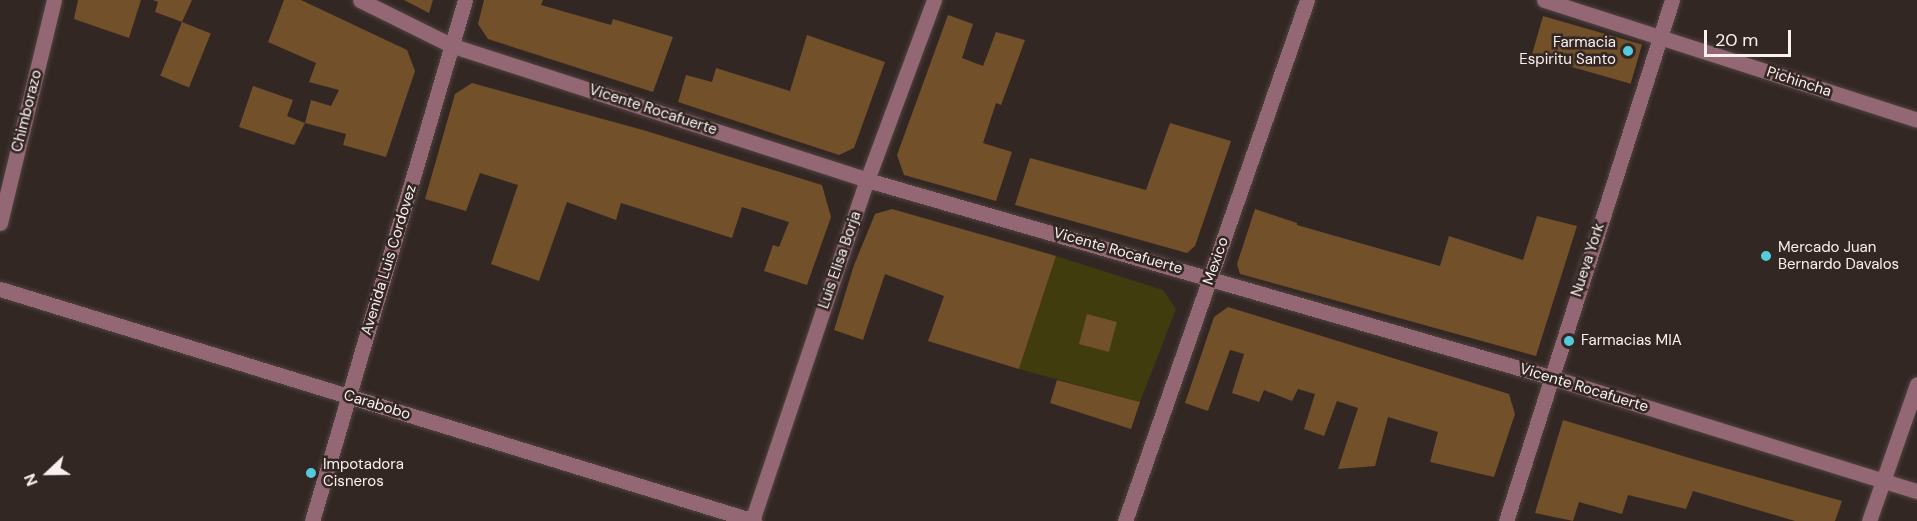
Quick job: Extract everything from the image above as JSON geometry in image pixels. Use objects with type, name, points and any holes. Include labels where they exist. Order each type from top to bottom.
[{"type":"street","name":"Chimborazo","points":[[0,223],[54,0]]},
{"type":"street","name":"Vicente Rocafuerte","points":[[360,0],[453,46],[867,180],[1550,377],[1917,491]]},
{"type":"street","name":"Avenida Luis Cordovez","points":[[312,521],[465,0]]},
{"type":"street","name":"Luis Elisa Borja","points":[[752,521],[867,180],[934,0]]},
{"type":"street","name":"Mexico","points":[[1125,521],[1307,0]]},
{"type":"street","name":"Pichincha","points":[[1544,0],[1917,120]]},
{"type":"street","name":"Nueva York","points":[[1506,521],[1672,0]]},
{"type":"street","name":"Carabobo","points":[[0,289],[752,521]]},
{"type":"street","points":[[1869,521],[1917,384]]},
{"type":"shaded area","points":[[1056,256],[1163,290],[1176,309],[1140,402],[1019,369]]},
{"type":"building","points":[[78,0],[141,0],[129,38],[74,19]]},
{"type":"building","points":[[153,0],[192,0],[182,22],[155,12],[158,2]]},
{"type":"building","points":[[284,0],[301,0],[407,50],[415,71],[386,157],[343,145],[346,134],[305,123],[311,100],[331,106],[339,90],[309,82],[316,63],[268,42]]},
{"type":"building","points":[[404,0],[433,0],[429,13]]},
{"type":"building","points":[[484,0],[543,0],[541,5],[611,25],[613,19],[673,37],[653,92],[488,39],[478,24]]},
{"type":"building","points":[[948,15],[973,24],[962,58],[983,66],[996,32],[1025,40],[1001,105],[996,103],[983,143],[1012,152],[996,201],[904,175],[897,155]]},
{"type":"building","points":[[1543,16],[1642,44],[1631,84],[1532,55]]},
{"type":"building","points":[[182,22],[211,34],[189,87],[160,76]]},
{"type":"building","points":[[807,35],[885,62],[854,148],[839,155],[678,102],[686,75],[712,82],[716,68],[790,91]]},
{"type":"building","points":[[472,83],[643,130],[822,185],[831,217],[807,285],[764,271],[773,245],[779,247],[789,222],[742,207],[732,238],[621,203],[616,220],[567,202],[539,281],[491,264],[518,185],[480,173],[466,211],[425,199],[455,94]]},
{"type":"building","points":[[253,86],[293,100],[287,116],[305,123],[294,145],[239,127]]},
{"type":"building","points":[[1170,123],[1231,141],[1195,246],[1187,253],[1015,205],[1030,158],[1146,190]]},
{"type":"building","points":[[892,209],[1056,256],[1019,369],[928,341],[944,296],[885,274],[863,340],[834,330],[854,265],[875,214]]},
{"type":"building","points":[[1255,209],[1297,223],[1297,225],[1440,266],[1449,236],[1523,260],[1537,216],[1577,226],[1536,356],[1240,274],[1237,264]]},
{"type":"building","points":[[1228,307],[1509,394],[1515,414],[1494,477],[1430,462],[1438,432],[1388,417],[1375,466],[1338,469],[1358,408],[1337,401],[1324,436],[1304,429],[1315,394],[1298,389],[1292,401],[1264,390],[1259,402],[1232,393],[1244,354],[1230,350],[1208,411],[1185,403],[1214,317]]},
{"type":"building","points":[[1087,314],[1117,322],[1109,352],[1079,344]]},
{"type":"building","points":[[1057,380],[1140,402],[1131,429],[1050,403]]},
{"type":"building","points":[[1563,420],[1842,501],[1835,521],[1795,521],[1693,491],[1686,509],[1628,495],[1622,514],[1579,502],[1573,521],[1535,513]]},
{"type":"place","name":"Farmacia Espiritu Santo","points":[[1628,51]]},
{"type":"place","name":"Mercado Juan Bernardo Davalos","points":[[1766,256]]},
{"type":"place","name":"Farmacias MIA","points":[[1569,341]]},
{"type":"place","name":"Impotadora Cisneros","points":[[311,473]]}]
